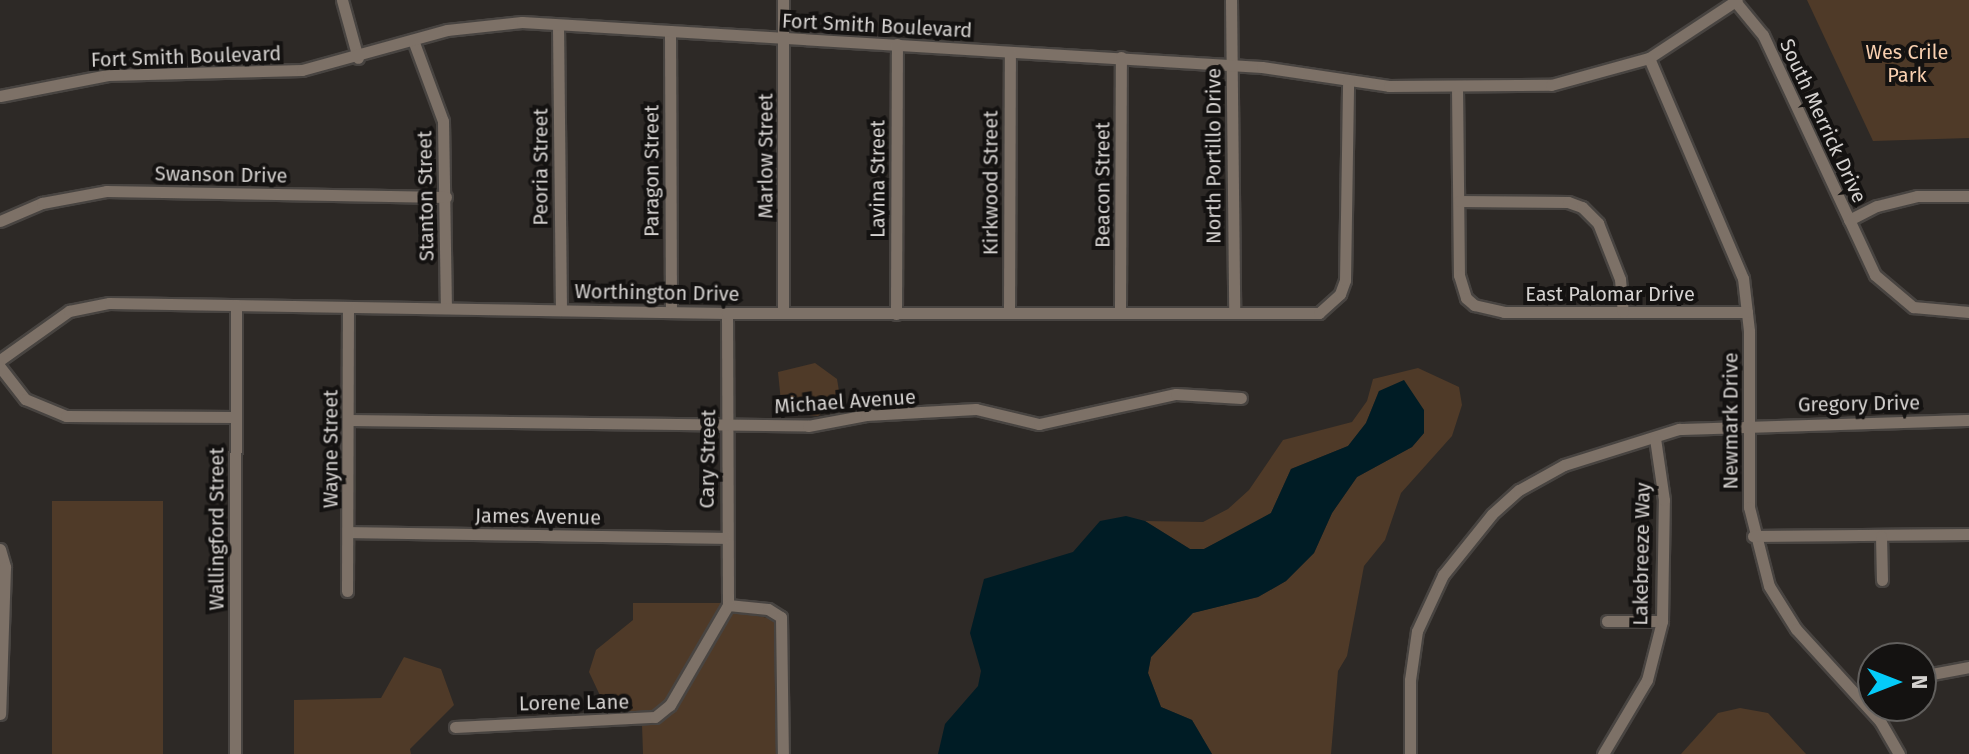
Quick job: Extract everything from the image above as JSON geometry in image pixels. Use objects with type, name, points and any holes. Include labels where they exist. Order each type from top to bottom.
[{"type":"street","points":[[342,0],[358,58]]},
{"type":"street","name":"Marlow Street","points":[[783,0],[783,313]]},
{"type":"street","name":"North Portillo Drive","points":[[1231,0],[1234,312]]},
{"type":"street","name":"Fort Smith Boulevard","points":[[0,96],[108,75],[255,74],[358,58],[413,40],[486,23],[1121,57],[1232,65],[1348,80],[1457,87],[1551,85],[1649,58],[1735,1]]},
{"type":"street","name":"South Merrick Drive","points":[[1735,1],[1763,35],[1875,275],[1900,301],[1938,312],[1969,312]]},
{"type":"street","name":"Peoria Street","points":[[558,25],[561,310]]},
{"type":"street","name":"Paragon Street","points":[[670,31],[671,312]]},
{"type":"street","name":"Stanton Street","points":[[413,40],[443,121],[446,308]]},
{"type":"street","name":"Lavina Street","points":[[896,314],[897,44]]},
{"type":"street","name":"Kirkwood Street","points":[[1009,313],[1010,52]]},
{"type":"street","name":"Beacon Street","points":[[1120,312],[1121,57]]},
{"type":"street","name":"Newmark Drive","points":[[1649,58],[1737,258],[1747,312],[1753,536],[1780,607],[1857,690]]},
{"type":"street","name":"Worthington Drive","points":[[0,360],[69,311],[109,303],[727,313],[1319,313],[1329,307],[1345,280],[1348,80]]},
{"type":"street","points":[[1457,87],[1459,201],[1568,202],[1582,207],[1598,223],[1620,279],[1623,312]]},
{"type":"street","name":"Swanson Drive","points":[[0,221],[42,203],[106,191],[446,197]]},
{"type":"street","points":[[1849,220],[1877,206],[1917,196],[1969,196]]},
{"type":"street","name":"East Palomar Drive","points":[[1459,201],[1459,275],[1466,298],[1474,305],[1504,312],[1747,312]]},
{"type":"street","name":"Wallingford Street","points":[[235,754],[236,305]]},
{"type":"street","name":"Wayne Street","points":[[347,591],[348,307]]},
{"type":"street","name":"Cary Street","points":[[727,313],[725,538],[728,605]]},
{"type":"street","points":[[0,367],[25,399],[66,416],[235,417]]},
{"type":"street","name":"Michael Avenue","points":[[349,420],[808,426],[866,415],[976,409],[1039,424],[1176,394],[1241,398]]},
{"type":"street","name":"Gregory Drive","points":[[1410,754],[1410,680],[1417,631],[1443,575],[1492,514],[1519,490],[1564,465],[1679,429],[1749,424],[1969,420]]},
{"type":"street","name":"Lakebreeze Way","points":[[1603,754],[1647,680],[1662,621],[1664,500],[1655,438]]},
{"type":"street","name":"James Avenue","points":[[349,532],[725,538]]},
{"type":"street","points":[[1753,536],[1969,534]]},
{"type":"street","points":[[1881,536],[1882,580]]},
{"type":"street","points":[[0,549],[5,582],[1,708]]},
{"type":"street","points":[[728,605],[768,609],[781,617],[783,754]]},
{"type":"street","name":"Lorene Lane","points":[[455,727],[655,717],[670,705],[728,605]]},
{"type":"street","points":[[1607,621],[1662,621]]},
{"type":"street","points":[[1937,673],[1969,667]]},
{"type":"street","name":"Newmark Drive","points":[[1882,722],[1899,754]]},
{"type":"green space","name":"Wes Crile Park","points":[[1807,0],[1969,0],[1969,138],[1873,141]]},
{"type":"green space","points":[[815,363],[837,379],[840,397],[818,416],[782,412],[778,372]]},
{"type":"green space","points":[[1418,368],[1459,387],[1462,405],[1452,436],[1401,493],[1385,540],[1364,566],[1347,656],[1338,671],[1331,754],[1212,754],[1192,720],[1161,707],[1148,673],[1151,657],[1192,613],[1258,597],[1286,581],[1314,553],[1332,513],[1357,477],[1412,447],[1424,433],[1379,391],[1366,423],[1348,446],[1291,469],[1271,513],[1252,525],[1204,549],[1190,549],[1145,521],[1203,522],[1228,509],[1249,490],[1283,440],[1352,422],[1367,401],[1373,379]]},
{"type":"green space","points":[[52,501],[163,501],[163,754],[52,754]]},
{"type":"green space","points":[[633,603],[723,603],[666,703],[653,713],[621,716],[604,704],[589,672],[596,650],[633,620]]},
{"type":"green space","points":[[730,610],[777,620],[779,754],[643,754],[642,724],[656,721]]},
{"type":"green space","points":[[404,657],[441,669],[454,705],[410,749],[411,754],[294,754],[294,700],[381,698]]},
{"type":"green space","points":[[1740,708],[1768,713],[1806,754],[1681,754],[1718,713]]},
{"type":"water","points":[[1404,380],[1424,410],[1424,433],[1412,447],[1357,477],[1332,513],[1314,553],[1286,581],[1258,597],[1193,613],[1151,657],[1148,673],[1161,707],[1192,720],[1212,754],[938,754],[945,724],[978,686],[981,671],[970,633],[984,579],[1073,552],[1100,521],[1126,516],[1145,521],[1190,549],[1204,549],[1271,513],[1291,469],[1348,446],[1366,423],[1379,391]]}]
